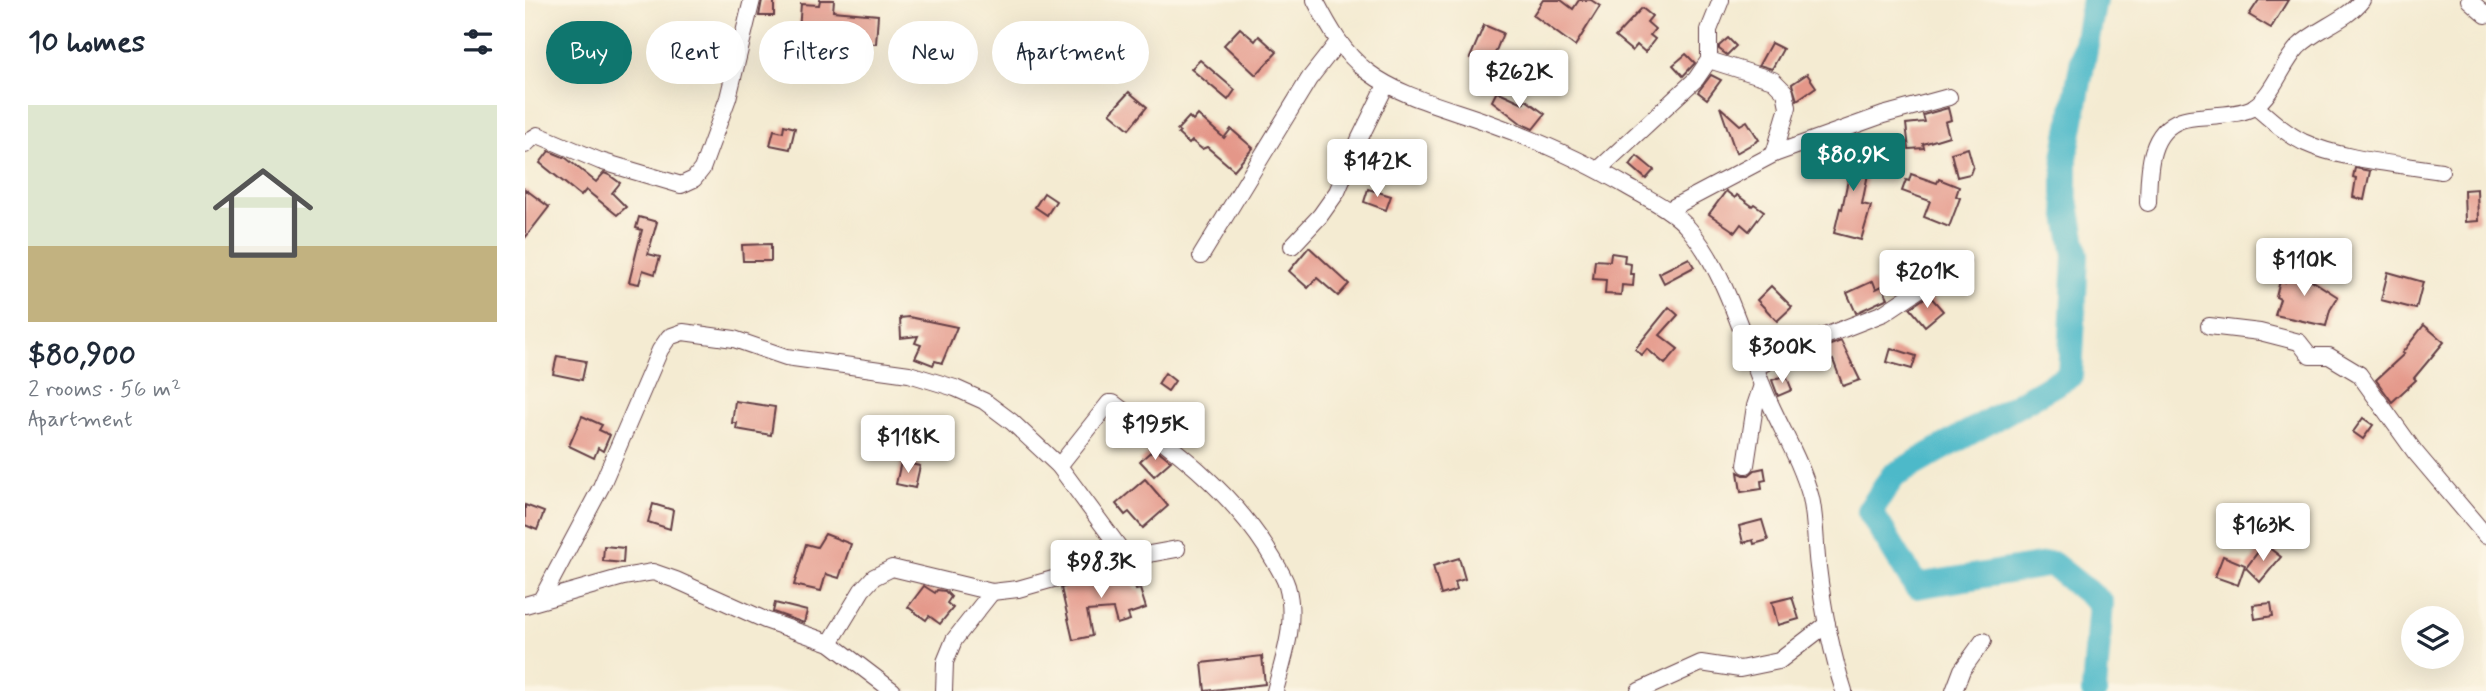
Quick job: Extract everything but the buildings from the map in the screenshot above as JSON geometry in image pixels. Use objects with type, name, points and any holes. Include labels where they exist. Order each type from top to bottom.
[{"type":"street","points":[[525,145],[538,135],[600,161],[681,185],[694,179],[702,169],[728,98],[752,0]]},
{"type":"street","points":[[1315,0],[1338,42],[1366,71],[1386,85],[1519,134],[1599,169],[1668,210],[1689,229],[1730,299],[1762,385],[1789,438],[1811,499],[1827,624],[1844,691]]},
{"type":"street","points":[[1599,169],[1689,86],[1709,60],[1709,30],[1721,0]]},
{"type":"street","points":[[2148,203],[2153,151],[2158,138],[2168,127],[2181,120],[2241,112],[2255,106],[2299,46],[2319,30],[2351,12],[2362,0]]},
{"type":"street","points":[[2469,0],[2486,15]]},
{"type":"street","points":[[1201,256],[1309,79],[1338,42]]},
{"type":"street","points":[[1709,60],[1773,80],[1785,92],[1788,107],[1774,154]]},
{"type":"street","points":[[1292,246],[1337,192],[1386,85]]},
{"type":"street","points":[[1668,210],[1774,154],[1883,116],[1949,97]]},
{"type":"street","points":[[2255,106],[2283,130],[2304,142],[2358,158],[2441,170]]},
{"type":"street","points":[[1756,367],[1819,338],[1884,313],[1962,261]]},
{"type":"street","points":[[2209,326],[2260,332],[2299,342],[2310,356],[2329,356],[2359,374],[2415,452],[2486,536]]},
{"type":"street","points":[[533,602],[601,487],[660,350],[669,337],[683,331],[734,340],[786,357],[909,374],[955,387],[984,401],[1012,422],[1059,466],[1127,558]]},
{"type":"street","points":[[1746,465],[1755,406],[1762,385]]},
{"type":"street","points":[[1059,466],[1109,403],[1113,403],[1213,481],[1249,521],[1280,569],[1287,586],[1290,636],[1275,691]]},
{"type":"street","points":[[831,643],[862,590],[874,576],[892,568],[992,592],[1018,589],[1127,558],[1177,549]]},
{"type":"street","points":[[533,602],[623,577],[653,572],[765,620],[831,643],[893,691]]},
{"type":"street","points":[[944,691],[945,662],[954,639],[992,592]]},
{"type":"street","points":[[1639,691],[1701,663],[1740,669],[1779,661],[1827,624]]},
{"type":"street","points":[[1954,691],[1962,670],[1983,641]]},
{"type":"waterway","points":[[2094,0],[2065,158],[2065,194],[2076,255],[2070,375],[1893,476],[1870,511],[1916,586],[2052,564],[2101,603],[2094,691]]}]
